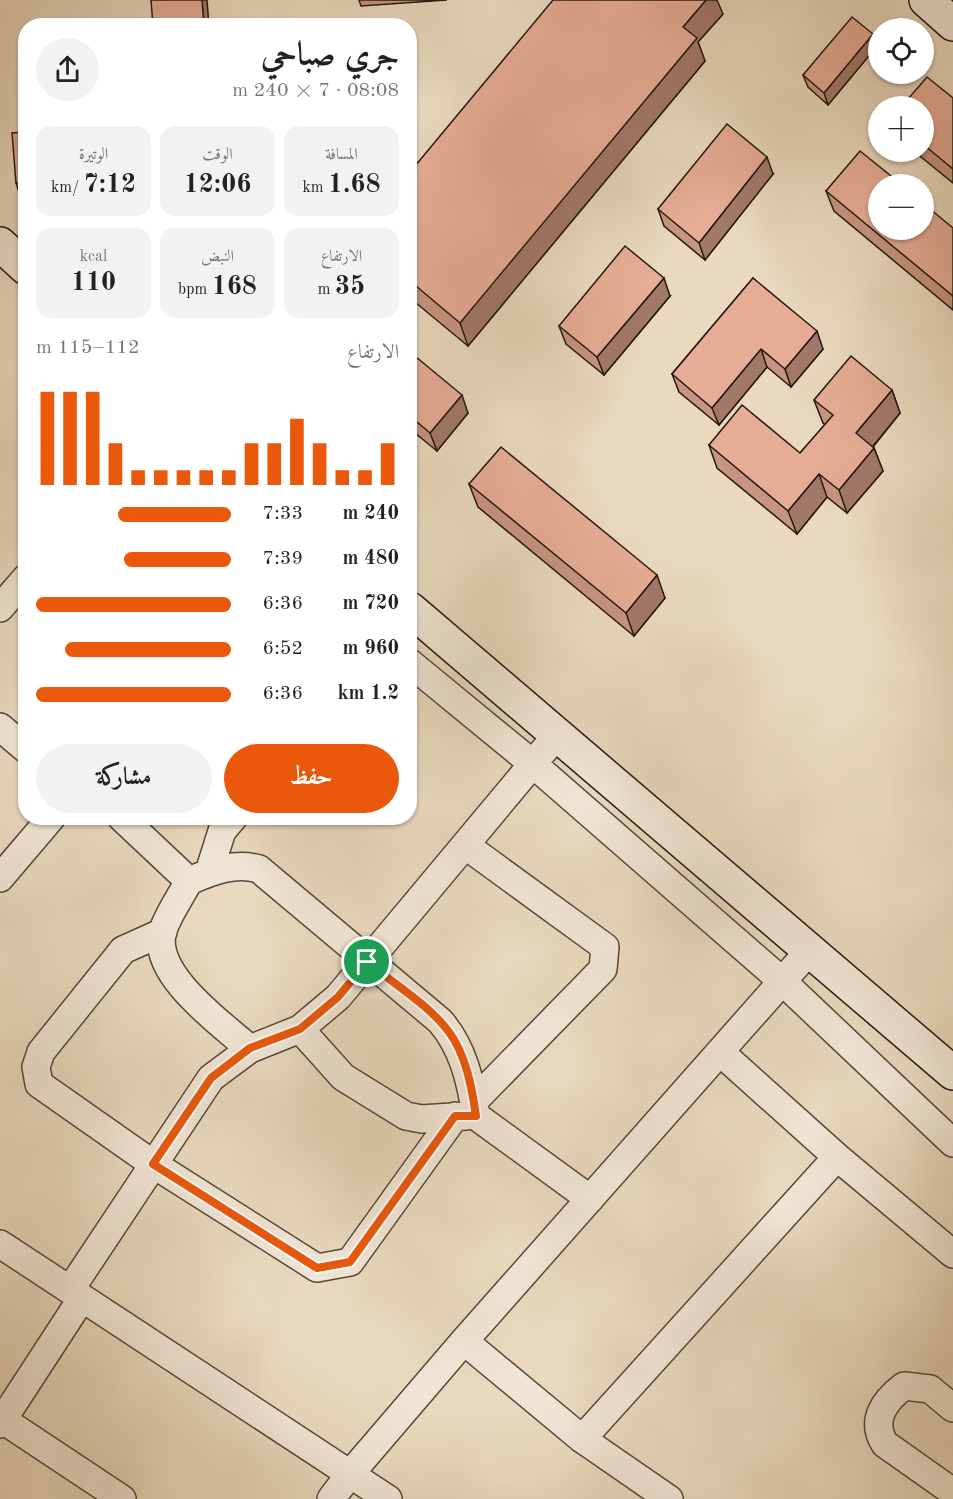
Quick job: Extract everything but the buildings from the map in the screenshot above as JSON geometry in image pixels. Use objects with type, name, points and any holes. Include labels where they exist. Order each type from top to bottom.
[{"type":"street","points":[[926,0],[953,24]]},
{"type":"street","points":[[0,244],[18,261]]},
{"type":"street","points":[[0,608],[18,587]]},
{"type":"street","points":[[417,615],[953,1073]]},
{"type":"street","points":[[417,669],[532,764],[782,981],[953,1143]]},
{"type":"street","points":[[0,727],[18,743]]},
{"type":"street","points":[[122,1499],[1,1422],[153,1164],[211,1078],[250,1048],[300,1029],[338,997],[556,736]]},
{"type":"street","points":[[0,878],[45,825]]},
{"type":"street","points":[[131,825],[199,877]]},
{"type":"street","points":[[227,825],[199,877],[162,932],[123,950],[41,1052],[36,1067],[39,1084],[153,1164],[317,1268],[350,1262],[468,1111],[603,969],[605,947],[465,845]]},
{"type":"street","points":[[199,877],[244,865],[259,868],[367,962],[440,1021],[451,1033],[471,1084],[468,1111]]},
{"type":"street","points":[[162,932],[164,958],[186,992],[250,1048]]},
{"type":"street","points":[[331,1499],[464,1341],[810,950]]},
{"type":"street","points":[[300,1029],[343,1077],[406,1116],[422,1119],[468,1111],[590,1199]]},
{"type":"street","points":[[720,1052],[837,1157],[953,1254]]},
{"type":"street","points":[[582,1439],[837,1157]]},
{"type":"street","points":[[0,1244],[388,1499]]},
{"type":"street","points":[[464,1341],[582,1439],[669,1499]]},
{"type":"street","points":[[953,1408],[930,1389],[904,1386],[890,1397],[884,1406],[879,1416],[878,1433],[885,1444],[953,1492]]},
{"type":"route","points":[[367,962],[440,1021],[451,1033],[471,1084],[476,1116],[455,1116],[350,1262],[317,1268],[153,1164],[211,1078],[250,1048],[300,1029],[338,997],[367,962]]}]
